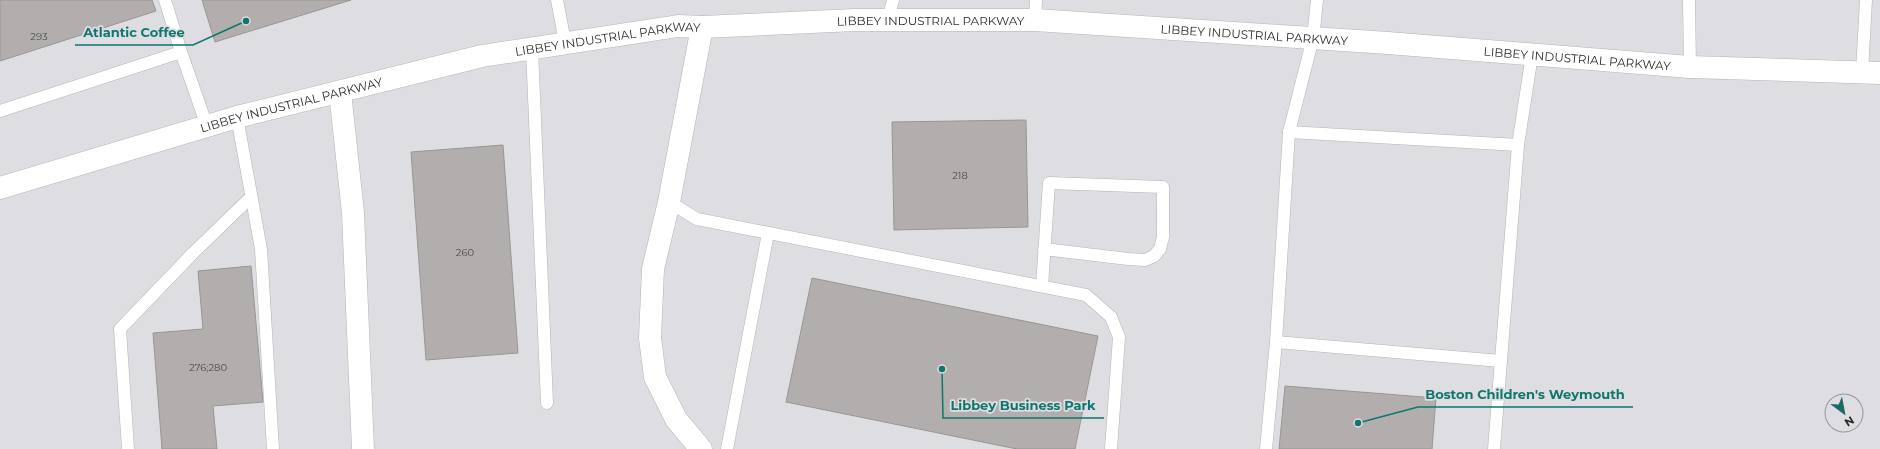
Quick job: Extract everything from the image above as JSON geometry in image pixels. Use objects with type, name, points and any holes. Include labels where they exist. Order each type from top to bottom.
[{"type":"street","name":"LIBBEY INDUSTRIAL PARKWAY","points":[[0,188],[237,117],[482,56],[532,49],[565,42],[678,26],[702,27],[854,20],[890,10],[1036,10],[1313,38],[1690,67],[1871,72]]},
{"type":"street","points":[[701,449],[676,419],[655,377],[650,338],[653,269],[669,202],[702,27]]},
{"type":"street","points":[[340,92],[353,213],[364,449]]},
{"type":"lane","points":[[165,0],[181,52],[207,126]]},
{"type":"lane","points":[[557,0],[565,42]]},
{"type":"lane","points":[[1266,449],[1276,342],[1289,132],[1313,38],[1317,0]]},
{"type":"lane","points":[[1689,0],[1690,67]]},
{"type":"lane","points":[[1866,0],[1871,72]]},
{"type":"lane","points":[[532,49],[547,403]]},
{"type":"lane","points":[[0,111],[181,52]]},
{"type":"lane","points":[[1494,449],[1518,145],[1532,55]]},
{"type":"lane","points":[[237,117],[261,249],[273,449]]},
{"type":"lane","points":[[1289,132],[1518,145]]},
{"type":"lane","points":[[1042,286],[1044,249],[1049,183],[1163,187],[1163,237],[1160,249],[1154,256],[1145,260],[1128,259],[1044,249]]},
{"type":"lane","points":[[128,449],[120,329],[193,253],[252,197]]},
{"type":"lane","points":[[669,202],[698,219],[1086,295],[1111,317],[1119,337],[1110,449]]},
{"type":"lane","points":[[727,449],[768,233]]},
{"type":"lane","points":[[1276,342],[1501,361]]},
{"type":"building","points":[[0,0],[152,0],[156,11],[0,61]]},
{"type":"building","points":[[202,0],[351,0],[215,42]]},
{"type":"building","points":[[1026,120],[1028,227],[894,230],[892,122]]},
{"type":"building","points":[[503,145],[518,353],[426,360],[411,152]]},
{"type":"building","points":[[251,266],[263,402],[213,406],[217,449],[162,449],[153,333],[203,329],[198,271]]},
{"type":"building","points":[[812,278],[1098,336],[1075,449],[1017,449],[786,402]]},
{"type":"building","points":[[1285,386],[1436,398],[1432,449],[1279,449]]},
{"type":"place","name":"Atlantic Coffee","points":[[246,21]]},
{"type":"place","name":"Libbey Business Park","points":[[942,369]]},
{"type":"place","name":"Boston Children's Weymouth","points":[[1358,423]]}]
